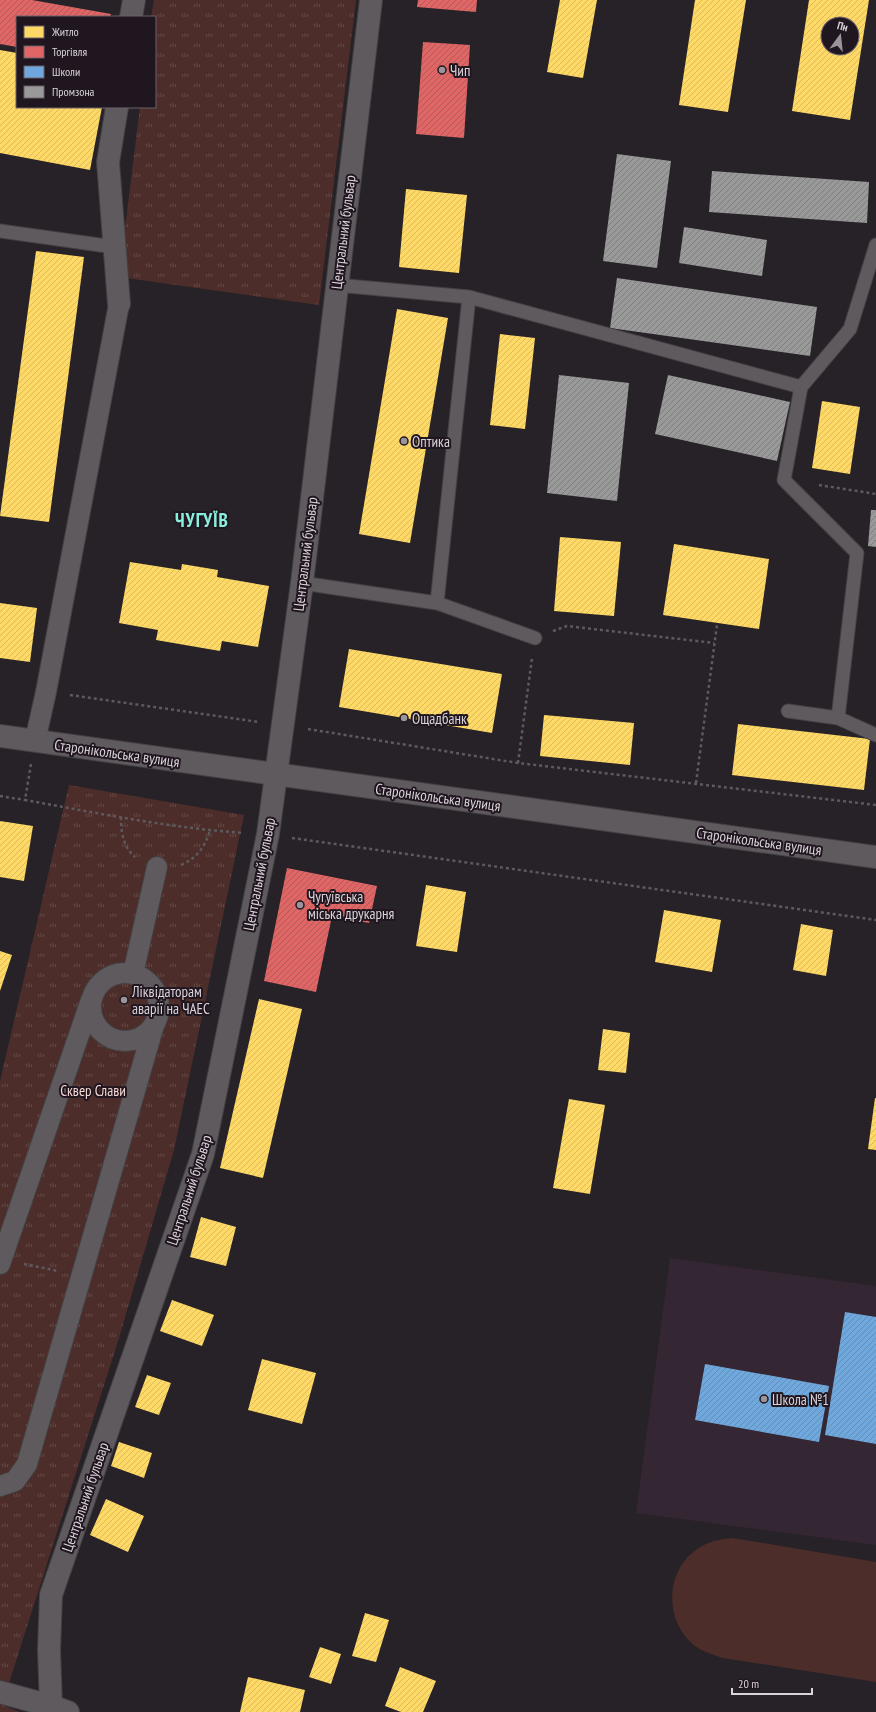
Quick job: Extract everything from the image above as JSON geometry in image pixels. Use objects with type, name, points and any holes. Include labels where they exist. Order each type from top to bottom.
[{"type":"street","points":[[131,16],[134,0]]},
{"type":"street","name":"Центральний бульвар","points":[[59,1709],[49,1650],[51,1595],[203,1154],[268,834],[302,583],[336,285],[371,0]]},
{"type":"street","points":[[35,741],[46,692],[119,304],[108,162],[117,108]]},
{"type":"street","name":"Старонікольська вулиця","points":[[0,736],[876,857]]},
{"type":"street","points":[[133,974],[157,867]]},
{"type":"street","points":[[0,1264],[95,989],[103,980],[114,974],[126,973],[138,975],[148,981],[155,991],[159,1002],[159,1014],[154,1025],[27,1464],[15,1481],[0,1486]]},
{"type":"street","points":[[91,1000],[91,1012],[94,1024],[102,1033],[112,1040],[124,1042],[136,1040],[146,1034],[154,1025]]},
{"type":"street","points":[[0,1692],[59,1709]]},
{"type":"lane","points":[[0,231],[114,247]]},
{"type":"lane","points":[[838,718],[857,554],[784,480],[801,387],[850,329],[876,245]]},
{"type":"lane","points":[[336,285],[469,297],[801,387]]},
{"type":"lane","points":[[436,603],[469,297]]},
{"type":"lane","points":[[302,583],[436,603],[535,638]]},
{"type":"lane","points":[[788,712],[838,718],[876,735]]},
{"type":"path","points":[[784,480],[876,494]]},
{"type":"path","points":[[518,763],[535,638],[567,626],[714,643]]},
{"type":"path","points":[[696,783],[717,626]]},
{"type":"path","points":[[25,800],[35,741]]},
{"type":"path","points":[[554,767],[876,805]]},
{"type":"path","points":[[0,796],[121,817],[210,830],[268,834],[876,920]]},
{"type":"path","points":[[24,1264],[61,1271]]},
{"type":"shaded area","name":"Школа №1","points":[[670,1258],[876,1286],[876,1545],[636,1513]]},
{"type":"green space","points":[[154,0],[356,0],[319,305],[119,277],[140,108],[156,108],[156,16],[151,16]]},
{"type":"green space","name":"Сквер Слави","points":[[69,785],[244,815],[174,1150],[119,1338],[2,1705],[20,1712],[0,1712],[0,1081]]},
{"type":"green space","points":[[733,1538],[876,1562],[876,1682],[723,1658],[701,1650],[686,1637],[678,1624],[673,1609],[672,1594],[675,1579],[682,1565],[692,1553],[706,1544]]},
{"type":"building: Житло","points":[[560,0],[597,0],[583,78],[547,72]]},
{"type":"building: Житло","points":[[695,0],[746,0],[728,112],[679,105]]},
{"type":"building: Житло","points":[[809,0],[869,0],[850,120],[792,111]]},
{"type":"building: Житло","points":[[0,50],[16,53],[16,108],[102,108],[90,170],[0,153]]},
{"type":"building: Житло","points":[[406,189],[467,195],[459,273],[399,267]]},
{"type":"building: Житло","points":[[36,251],[84,257],[49,522],[0,516]]},
{"type":"building: Житло","points":[[397,309],[448,318],[410,543],[359,534]]},
{"type":"building: Житло","points":[[500,334],[535,338],[525,429],[490,425]]},
{"type":"building: Житло","points":[[822,401],[860,407],[850,474],[812,468]]},
{"type":"building: Житло","points":[[560,537],[621,542],[614,616],[554,611]]},
{"type":"building: Житло","points":[[674,544],[769,559],[759,629],[663,615]]},
{"type":"building: Житло","points":[[130,562],[181,570],[182,564],[218,570],[217,577],[269,586],[258,647],[222,641],[220,651],[156,640],[158,630],[119,623]]},
{"type":"building: Житло","points":[[0,603],[37,608],[30,662],[0,658]]},
{"type":"building: Житло","points":[[349,649],[502,674],[492,733],[339,707]]},
{"type":"building: Житло","points":[[544,715],[634,723],[630,765],[540,756]]},
{"type":"building: Житло","points":[[738,724],[870,739],[864,790],[732,775]]},
{"type":"building: Житло","points":[[0,821],[33,826],[24,881],[0,877]]},
{"type":"building: Житло","points":[[426,885],[466,892],[457,952],[416,946]]},
{"type":"building: Житло","points":[[664,910],[721,920],[712,972],[655,962]]},
{"type":"building: Житло","points":[[801,924],[833,930],[826,976],[793,970]]},
{"type":"building: Житло","points":[[0,951],[12,955],[0,991]]},
{"type":"building: Житло","points":[[259,999],[302,1009],[263,1178],[220,1168]]},
{"type":"building: Житло","points":[[603,1029],[630,1033],[626,1073],[598,1070]]},
{"type":"building: Житло","points":[[876,1098],[876,1150],[868,1149]]},
{"type":"building: Житло","points":[[569,1099],[605,1105],[590,1194],[553,1188]]},
{"type":"building: Житло","points":[[201,1217],[236,1227],[226,1266],[190,1257]]},
{"type":"building: Житло","points":[[172,1300],[214,1315],[202,1346],[160,1331]]},
{"type":"building: Житло","points":[[262,1359],[316,1373],[302,1424],[248,1410]]},
{"type":"building: Житло","points":[[147,1375],[171,1383],[159,1415],[135,1407]]},
{"type":"building: Житло","points":[[119,1442],[152,1453],[144,1478],[111,1466]]},
{"type":"building: Житло","points":[[106,1499],[144,1516],[128,1552],[90,1535]]},
{"type":"building: Житло","points":[[365,1613],[389,1620],[376,1662],[352,1656]]},
{"type":"building: Житло","points":[[320,1647],[341,1654],[331,1684],[309,1677]]},
{"type":"building: Житло","points":[[400,1667],[436,1681],[423,1712],[401,1712],[385,1706]]},
{"type":"building: Житло","points":[[248,1677],[305,1690],[300,1712],[240,1712]]},
{"type":"building: Торгівля","points":[[0,0],[32,0],[111,14],[110,16],[16,16],[16,47],[0,44]]},
{"type":"building: Торгівля","points":[[418,0],[477,0],[476,12],[417,7]]},
{"type":"building: Торгівля","points":[[423,42],[470,45],[464,138],[416,134]]},
{"type":"building: Торгівля","points":[[287,868],[377,886],[369,923],[332,916],[316,992],[264,981]]},
{"type":"building: Школи","points":[[845,1312],[876,1317],[876,1444],[825,1435]]},
{"type":"building: Школи","points":[[705,1364],[829,1386],[819,1442],[695,1420]]},
{"type":"building: Промзона","points":[[617,154],[671,161],[657,268],[603,261]]},
{"type":"building: Промзона","points":[[712,171],[869,182],[867,223],[709,212]]},
{"type":"building: Промзона","points":[[684,227],[767,240],[762,276],[679,263]]},
{"type":"building: Промзона","points":[[617,278],[817,307],[810,356],[610,328]]},
{"type":"building: Промзона","points":[[559,375],[629,383],[617,501],[547,493]]},
{"type":"building: Промзона","points":[[668,375],[790,402],[777,461],[655,434]]},
{"type":"building: Промзона","points":[[871,510],[876,510],[876,547],[868,546]]},
{"type":"place","name":"Чип","points":[[442,70]]},
{"type":"place","name":"Оптика","points":[[404,441]]},
{"type":"place","name":"Ощадбанк","points":[[404,718]]},
{"type":"place","name":"Чугуївська міська друкарня","points":[[300,905]]},
{"type":"place","name":"Ліквідаторам аварії на ЧАЕС","points":[[124,1000]]},
{"type":"place","name":"Школа №1","points":[[764,1399]]},
{"type":"district","name":"ЧУГУЇВ","points":[[202,520]]}]
